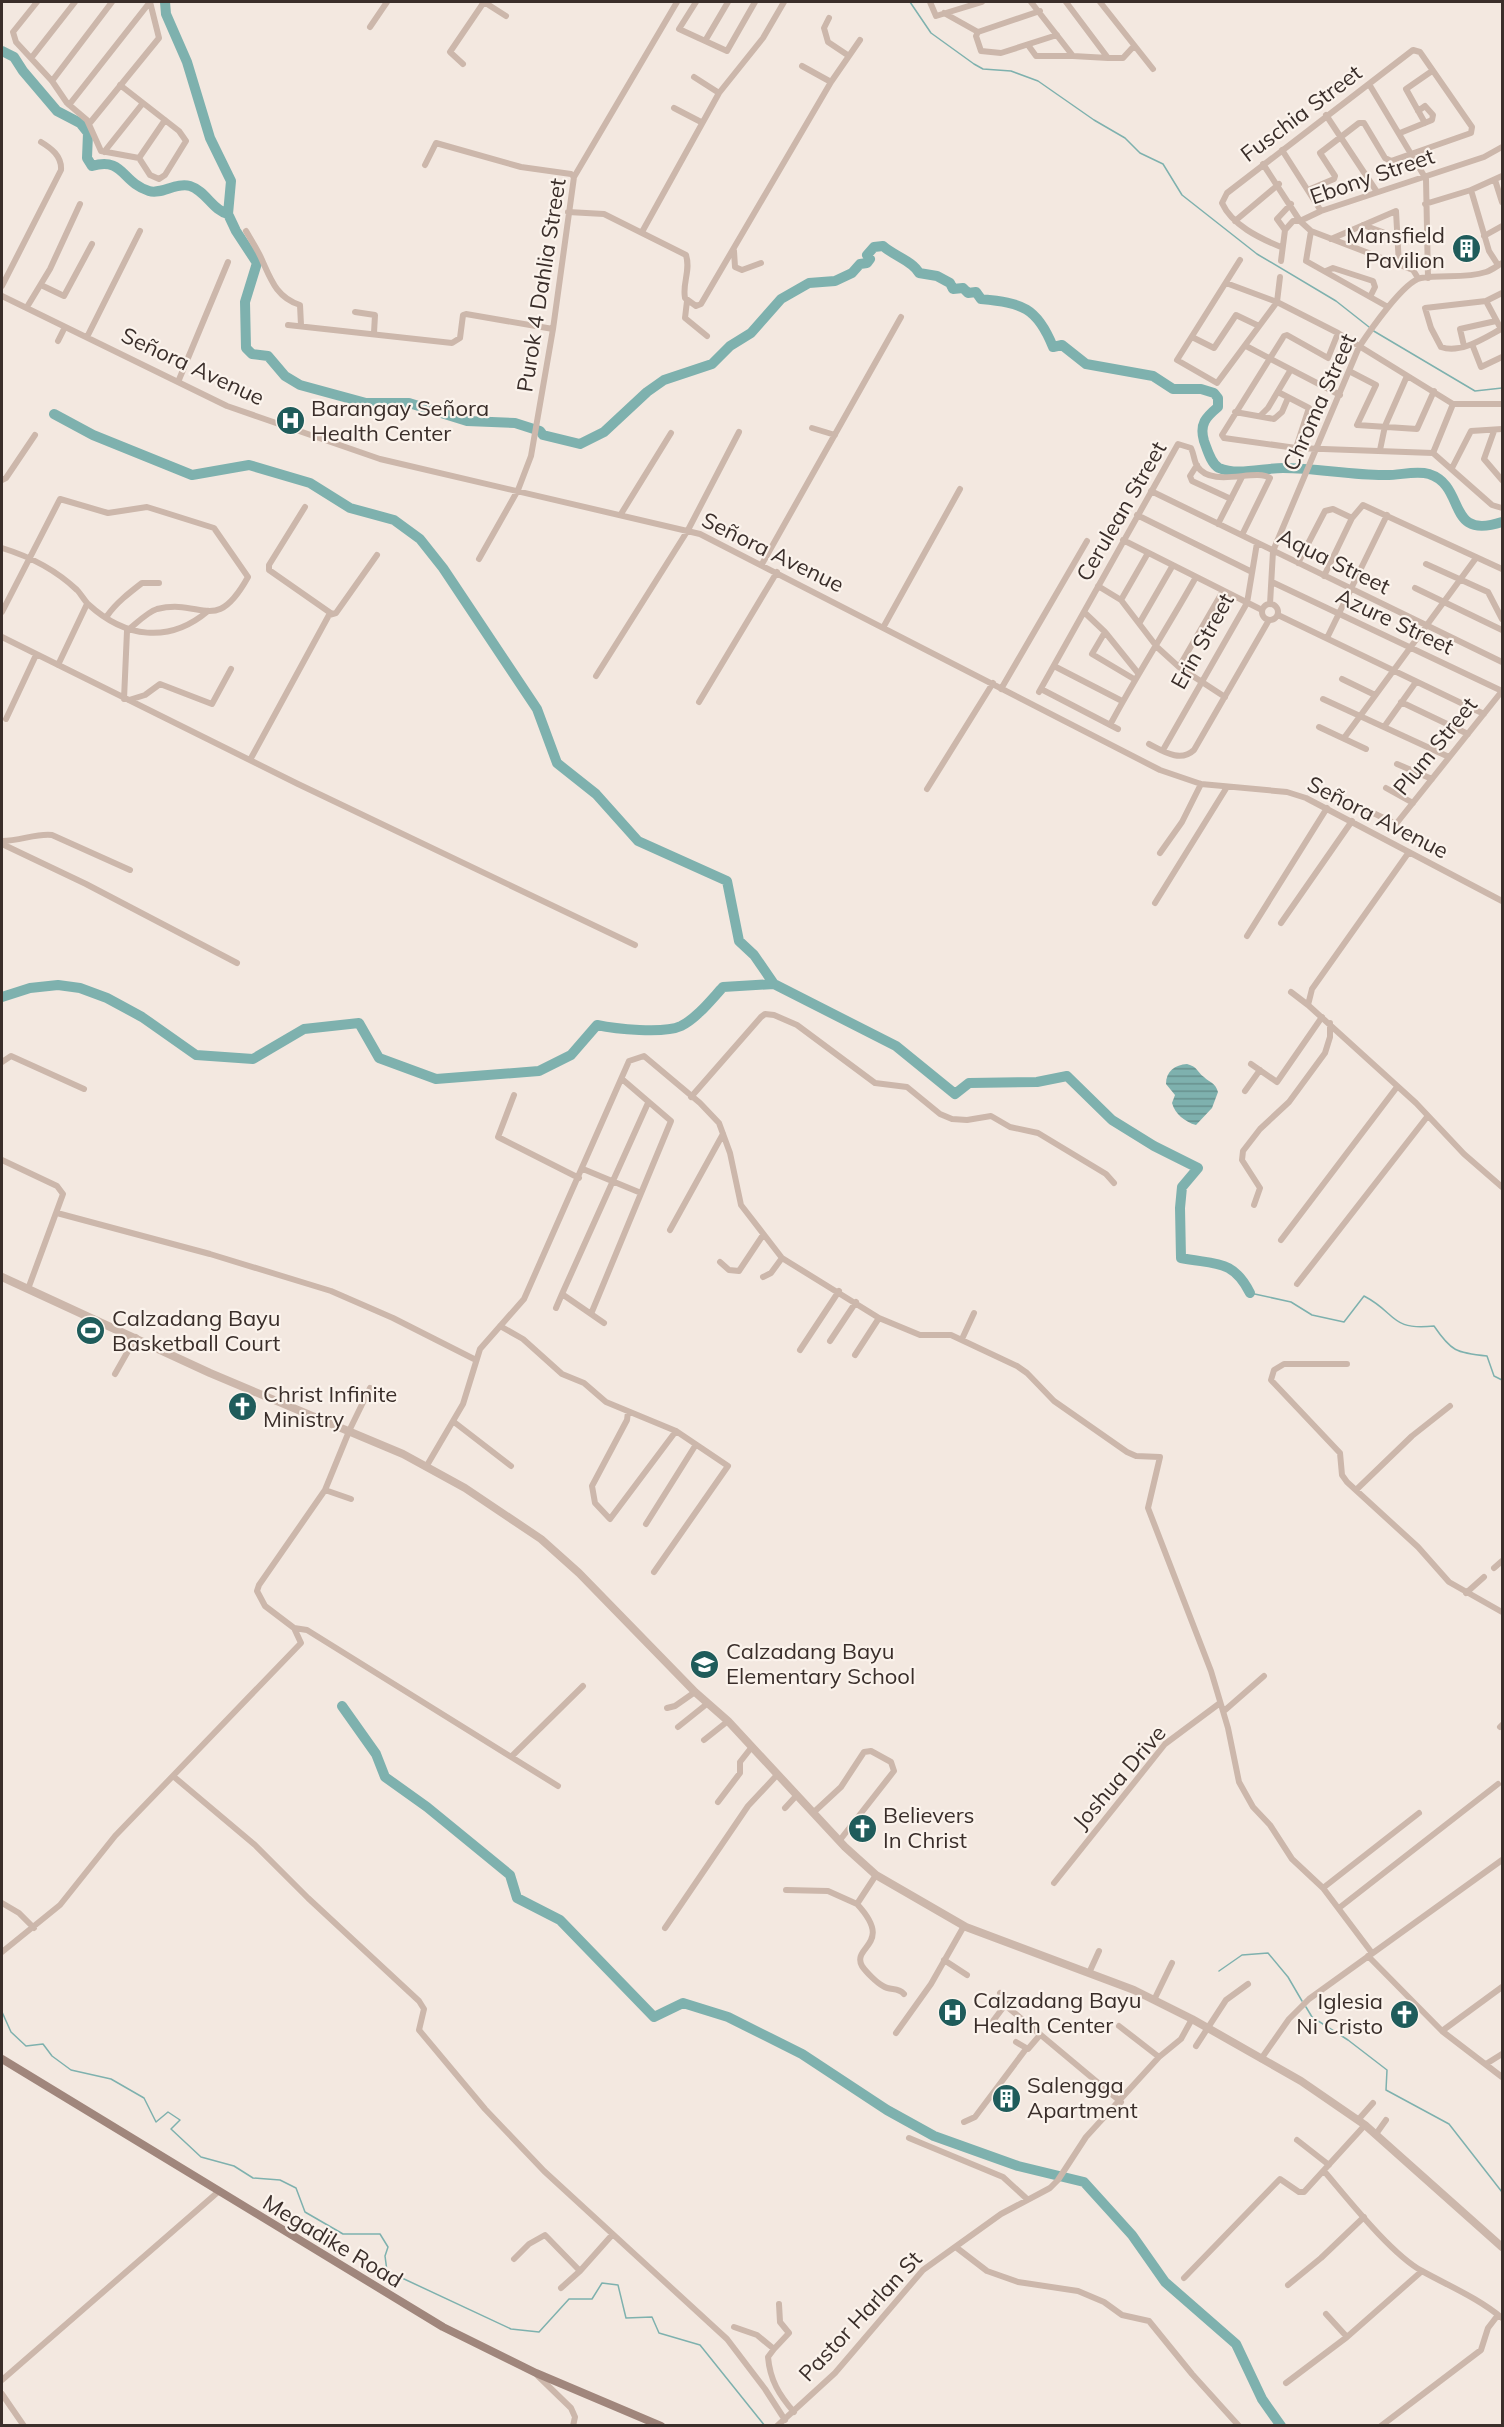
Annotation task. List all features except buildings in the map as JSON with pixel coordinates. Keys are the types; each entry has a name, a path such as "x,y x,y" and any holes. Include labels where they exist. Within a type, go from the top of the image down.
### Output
{"main road":[{"name":"Megadike Road","path":"2,2059 443,2327 536,2373 661,2426"}],"street":[{"path":"38,2 12,36 52,81 69,105 89,123 95,144 104,152 139,158 155,179 165,175 186,141 165,120 120,85"},
{"path":"32,57 75,2"},
{"path":"52,81 112,2"},
{"path":"69,105 150,2"},
{"path":"89,123 159,38 150,2"},
{"path":"370,27 387,2"},
{"path":"464,64 450,52 484,2 506,16"},
{"name":"Purok 4 Dahlia Street","path":"479,559 518,490 533,446 553,329 574,177 677,2"},
{"path":"696,2 679,30 727,51 755,2"},
{"path":"705,41 728,2"},
{"path":"642,232 718,93 763,38 784,2"},
{"path":"930,2 936,16 982,2"},
{"path":"1031,2 1073,56"},
{"path":"1066,2 1108,58"},
{"path":"1100,2 1153,69"},
{"path":"944,13 978,32 1040,11"},
{"path":"829,18 824,28 828,42 849,56"},
{"path":"978,32 976,36 981,51 1001,53 1057,35"},
{"path":"687,301 696,306 701,304 831,82 860,40"},
{"path":"1028,45 1036,56 1108,58 1123,58 1134,46"},
{"name":"Fuschia Street","path":"1235,220 1222,203 1227,193 1326,115 1413,50 1420,52 1432,71"},
{"path":"802,66 831,82"},
{"path":"1308,190 1334,179 1333,172 1320,153 1362,122 1388,161 1471,133 1472,127 1432,71 1406,89 1425,123"},
{"path":"694,77 718,93"},
{"path":"1369,84 1425,177 1428,278"},
{"path":"104,152 143,103"},
{"path":"1400,133 1425,123 1433,117 1428,107 1425,106 1418,111"},
{"path":"674,108 701,122"},
{"path":"1326,115 1377,192"},
{"path":"139,158 165,120"},
{"path":"2,286 61,170 61,164 54,151 41,142"},
{"path":"425,165 436,143 520,167 571,174 574,177"},
{"name":"Ebony Street","path":"1285,231 1288,224 1321,211 1484,157 1503,147"},
{"path":"1282,150 1321,211"},
{"path":"1263,164 1279,184 1300,221 1311,231 1413,270 1418,278 1488,272 1500,264 1484,236 1471,190"},
{"path":"1425,204 1471,190 1503,176"},
{"path":"1496,180 1503,202"},
{"path":"1279,184 1235,220 1247,230 1281,248"},
{"path":"27,307 41,285 80,204"},
{"path":"1281,261 1285,231 1277,219 1291,204"},
{"path":"1331,238 1396,211 1399,265"},
{"path":"568,212 604,214 686,255 689,266 683,288 687,301 685,318 706,336"},
{"path":"1363,225 1399,238"},
{"path":"1484,236 1503,226"},
{"path":"87,337 140,231"},
{"path":"246,231 262,258 269,281 284,298 300,305 301,325"},
{"path":"1311,231 1305,259 1388,307"},
{"path":"41,285 64,296 92,244"},
{"path":"734,250 735,267 742,270 761,263"},
{"path":"1240,260 1178,358 1179,362 1217,383 1221,381 1277,302 1281,277"},
{"path":"178,382 228,262"},
{"path":"1326,271 1333,268 1373,281 1375,287 1371,296"},
{"name":"Chroma Street","path":"1270,604 1273,551 1359,347 1388,307 1418,278"},
{"path":"1226,283 1277,302 1338,333 1453,404 1503,404"},
{"path":"1486,301 1501,329 1472,344 1441,347 1431,328 1425,308 1486,301 1503,293"},
{"name":"Señora Avenue","path":"2,296 227,406 380,459 688,530 762,564 884,626 1160,770 1201,784 1287,792 1327,808 1503,901"},
{"path":"355,312 375,315 374,333"},
{"path":"288,324 452,343 460,338 463,315 466,314 553,329"},
{"path":"1192,337 1214,348 1236,315 1259,326"},
{"path":"762,564 901,317"},
{"path":"1464,346 1460,329 1497,321"},
{"path":"58,341 65,327"},
{"path":"1338,333 1328,358 1285,335 1222,435 1249,442 1316,450 1433,453 1492,506 1503,508"},
{"path":"1472,344 1481,367 1503,357"},
{"path":"1246,346 1290,371 1340,395"},
{"path":"1260,416 1290,371"},
{"path":"1349,371 1376,385 1357,425 1417,429 1434,391"},
{"path":"1380,450 1385,426 1407,375"},
{"path":"1278,392 1309,408 1296,448"},
{"path":"1235,412 1274,419 1282,412 1288,398"},
{"path":"1433,453 1453,404"},
{"path":"812,428 835,435"},
{"path":"1452,468 1471,431 1503,429"},
{"path":"1494,431 1484,459 1502,479"},
{"path":"596,676 688,530 739,432"},
{"path":"621,514 671,433"},
{"path":"2,480 35,435"},
{"name":"Cerulean Street","path":"1110,725 1040,690 1178,444 1191,448 1197,465 1206,472 1226,477 1266,476 1270,480 1242,535"},
{"path":"1197,465 1190,476 1192,480 1231,500"},
{"path":"1218,524 1242,477"},
{"path":"884,626 960,489"},
{"name":"Aqua Street","path":"1151,491 1503,662"},
{"path":"2,612 28,556 60,499 108,513 141,507 162,510 214,528 248,577 228,605 215,611 156,609 127,631"},
{"path":"1324,576 1352,518 1360,506 1366,505 1503,569"},
{"path":"305,507 269,565 269,570 332,614"},
{"path":"1298,563 1328,509 1352,518"},
{"path":"1137,515 1252,572"},
{"path":"1327,638 1387,515"},
{"path":"1124,540 1262,610"},
{"path":"1001,688 1087,541"},
{"name":"Erin Street","path":"1163,750 1247,603 1257,543"},
{"path":"2,548 28,556 77,590 87,604 127,631 168,631 191,623 208,611"},
{"path":"1121,600 1148,553"},
{"path":"250,760 332,614 336,613 355,589 377,555"},
{"path":"1344,738 1476,558"},
{"path":"1426,564 1488,592 1503,619"},
{"path":"1140,622 1173,566"},
{"path":"699,702 777,572"},
{"path":"1118,729 1110,725 1122,701 1136,676 1157,647 1196,577"},
{"path":"107,616 116,604 131,594 142,582 159,583"},
{"name":"Azure Street","path":"1272,582 1337,615 1502,691"},
{"path":"1098,586 1121,600 1157,647 1179,667 1225,697"},
{"path":"1414,588 1503,630"},
{"path":"1179,667 1223,591"},
{"path":"58,665 87,604"},
{"path":"1262,610 1270,604 1277,608 1278,615"},
{"path":"1262,610 1263,617 1269,620"},
{"path":"1084,612 1105,632 1136,676"},
{"path":"1149,744 1181,757 1188,756 1194,750 1269,620 1278,615"},
{"path":"1278,615 1484,714"},
{"path":"126,700 127,631"},
{"path":"1105,632 1092,654 1136,676"},
{"path":"2,637 126,700 635,945"},
{"path":"6,718 36,655"},
{"path":"1054,666 1122,701"},
{"path":"126,700 145,695 160,684 212,704 231,669"},
{"path":"1342,678 1376,695"},
{"path":"1384,727 1416,682"},
{"path":"927,789 993,683"},
{"name":"Plum Street","path":"1367,810 1396,824 1502,691"},
{"path":"1323,699 1449,757"},
{"path":"1401,702 1468,734"},
{"path":"1319,727 1366,749"},
{"path":"1398,764 1432,779"},
{"path":"1160,853 1182,822 1201,784"},
{"path":"1155,903 1227,787"},
{"path":"1386,788 1413,803"},
{"path":"1247,936 1327,808"},
{"path":"1281,923 1352,821"},
{"path":"2,842 45,834 52,835 130,870"},
{"path":"2,842 237,963"},
{"path":"1308,1005 1312,989 1409,852"},
{"path":"1291,992 1330,1023 1464,1154 1503,1187"},
{"path":"691,1097 761,1017 765,1014 774,1015 797,1025 875,1083 907,1087 940,1114 952,1119 967,1120 991,1116 1011,1127 1045,1136 1106,1174 1114,1183"},
{"path":"1251,1064 1277,1082 1322,1017"},
{"path":"1254,1205 1260,1188 1242,1160 1243,1151 1260,1129 1289,1102 1325,1053 1330,1037 1330,1023"},
{"path":"2,1062 11,1056 84,1089"},
{"path":"426,1467 463,1404 476,1360 486,1341 524,1299 629,1061 644,1056 719,1123 741,1205 782,1258 839,1291 879,1318 920,1335 945,1334 962,1339 1028,1373 1054,1401 1127,1452 1136,1456 1160,1457 1148,1508 1190,1612 1224,1711 1239,1782 1253,1807 1270,1825 1292,1859 1323,1888 1370,1955 1442,2031 1503,2077"},
{"path":"1245,1091 1260,1070"},
{"path":"591,1314 671,1121 622,1079"},
{"path":"1281,1240 1397,1087"},
{"path":"513,1095 498,1137 579,1178"},
{"path":"556,1308 648,1103"},
{"path":"1297,1284 1427,1116"},
{"path":"670,1230 723,1134"},
{"path":"2,1160 60,1189 63,1194 28,1289"},
{"path":"583,1169 641,1193"},
{"path":"57,1213 210,1254 331,1291 393,1318 476,1360"},
{"path":"720,1262 729,1270 739,1271 763,1235"},
{"path":"763,1277 771,1273 782,1258"},
{"path":"2,1277 210,1373 350,1429 465,1488 541,1539 644,1637 695,1692 728,1721 777,1775 876,1875 964,1926 1154,2000 1301,2081 1376,2134 1503,2247"},
{"path":"800,1350 839,1291"},
{"path":"562,1294 604,1323"},
{"path":"830,1341 856,1302"},
{"path":"962,1339 974,1314"},
{"path":"855,1355 879,1318"},
{"path":"500,1326 523,1340 562,1374 584,1383 606,1402 676,1431 728,1469 654,1572"},
{"path":"116,1374 136,1337"},
{"path":"1347,1364 1284,1364 1274,1370 1271,1380 1340,1453 1342,1475 1356,1490 1418,1546 1449,1582 1503,1612"},
{"path":"2,1952 17,1937 34,1928 63,1902 115,1836 301,1643 294,1628 265,1606 257,1591 263,1576 325,1490 370,1388"},
{"path":"1356,1490 1412,1436 1450,1406"},
{"path":"628,1412 627,1420 592,1486 595,1503 610,1519 676,1431"},
{"path":"454,1422 511,1466"},
{"path":"646,1524 695,1446"},
{"path":"325,1490 351,1499"},
{"path":"1494,1568 1503,1561"},
{"path":"1466,1593 1484,1577"},
{"path":"294,1628 307,1630 558,1786"},
{"path":"1224,1711 1264,1676"},
{"path":"512,1756 583,1686"},
{"path":"667,1708 675,1706 695,1692"},
{"path":"678,1727 708,1703"},
{"name":"Joshua Drive","path":"1054,1883 1165,1744 1220,1703"},
{"path":"704,1740 728,1721"},
{"path":"718,1802 740,1773 740,1762 752,1748"},
{"path":"814,1812 842,1787 864,1752 871,1750 891,1762 894,1771 840,1840"},
{"path":"665,1928 748,1806 777,1775"},
{"path":"173,1776 255,1845 308,1898 419,2001 424,2009 418,2025 424,2038 544,2171 727,2339 785,2420"},
{"path":"1339,1908 1498,1784"},
{"path":"784,1808 797,1795"},
{"path":"1323,1888 1419,1813"},
{"path":"1261,2059 1289,2019 1309,1999 1503,1860"},
{"path":"857,1904 876,1875"},
{"path":"786,1890 828,1892 857,1904 871,1920 874,1929 874,1934 860,1957 861,1963 882,1986 899,1989 904,1994"},
{"path":"2,1903 34,1928"},
{"path":"896,2033 931,1984 964,1926"},
{"path":"1089,1973 1099,1950"},
{"path":"944,1960 967,1975"},
{"path":"1154,2000 1172,1963"},
{"path":"1196,2046 1226,2000 1248,1984"},
{"path":"1442,2031 1503,1987"},
{"path":"993,2021 1008,2000 1000,1993"},
{"path":"1005,2005 1079,2064 1120,2102"},
{"name":"Pastor Harlan St","path":"777,2426 835,2373 923,2270 957,2248 993,2220 1058,2180 1086,2137 1159,2057 1180,2038 1192,2019"},
{"path":"1119,2026 1159,2057"},
{"path":"964,2122 975,2116 1026,2049 1040,2035"},
{"path":"1016,2042 1026,2049"},
{"path":"1486,2064 1503,2054"},
{"path":"1358,2120 1373,2103"},
{"path":"1376,2134 1386,2120"},
{"path":"1184,2278 1280,2179 1302,2192 1365,2125"},
{"path":"909,2138 1003,2177 1027,2199"},
{"path":"1297,2140 1329,2165"},
{"path":"1324,2171 1400,2255 1422,2271 1468,2294 1500,2316 1488,2328 1481,2350 1382,2426"},
{"path":"2,2380 218,2192"},
{"path":"1288,2285 1321,2258 1364,2217"},
{"path":"514,2259 529,2244 545,2235 580,2271"},
{"path":"561,2288 580,2271 612,2235"},
{"path":"957,2248 987,2271 1018,2282 1078,2291 1104,2302 1122,2315 1149,2321 1192,2374 1239,2426"},
{"path":"1286,2383 1347,2337 1422,2271"},
{"path":"779,2304 780,2322 789,2333 768,2357 769,2371 781,2397 794,2412"},
{"path":"1326,2314 1347,2337"},
{"path":"735,2327 757,2335 774,2349"},
{"path":"536,2373 571,2408 575,2417 573,2426"},
{"path":"2,2394 24,2426"}],"green space":[{"name":"Calzadang Bayu Basketball Court","path":"83,1320 105,1330 99,1343 76,1333"}],"water":[{"path":"1187,1064 1214,1084 1218,1092 1212,1108 1196,1125 1184,1120 1175,1111 1172,1103 1175,1095 1166,1084 1172,1069"}],"waterway":[{"path":"165,2 166,14 187,62 210,138 231,181 228,214"},
{"path":"910,2 931,33 974,64 983,69 1011,71 1038,81 1094,120 1125,138 1140,153 1163,164 1182,195 1257,254 1336,301 1369,327"},
{"path":"2,51 14,57 57,111 80,123 88,133 87,158 92,166 102,164 117,168 133,182 149,191 190,186 201,192 218,209 228,214 257,263 245,302 246,348 252,354 268,356 285,376 300,385 366,403 409,403 467,421 515,423 540,431 543,435 580,444 604,432 647,392 664,380 712,364 730,346 751,333 781,299 809,283 835,281 852,273 860,264 867,263 870,259 867,255 874,247 883,246 912,265 919,273 937,276 950,283 953,289 963,288 968,293 976,292 981,299 1018,305 1034,315 1041,323 1053,347 1062,345 1086,364 1153,376 1173,389 1201,389 1214,393 1218,398 1218,407 1205,421 1202,430 1210,456 1219,468 1242,472 1295,468 1383,475 1424,473 1441,480 1458,510 1472,524 1484,526 1502,522"},
{"path":"1372,330 1475,391 1502,388"},
{"path":"54,414 93,435 192,475 249,465 310,483 350,508 394,520 420,539 443,568 537,709 557,763 596,794 638,841 727,881 739,941 754,955 774,984 896,1046 955,1094 969,1083 1037,1082 1067,1076 1112,1120 1154,1146 1198,1168 1182,1187 1181,1258 1214,1263 1230,1269 1244,1282 1250,1293"},
{"path":"2,997 30,988 58,985 80,988 107,998 142,1017 196,1055 253,1059 304,1029 359,1023 379,1058 436,1079 539,1071 571,1055 597,1025 639,1030 673,1028 693,1018 723,987 774,984"},
{"path":"1250,1293 1291,1302 1312,1315 1344,1322 1364,1296 1401,1323 1409,1326 1434,1326 1445,1341 1455,1349 1468,1354 1487,1356 1494,1376 1502,1380"},
{"path":"342,1706 376,1754 385,1777 427,1807 510,1875 517,1898 560,1920 654,2017 683,2003 728,2017 802,2054 887,2110 934,2136 1018,2166 1084,2182 1132,2235 1165,2282 1236,2344 1262,2399 1281,2426"},
{"path":"1219,1971 1242,1955 1268,1953 1288,1977 1302,2001"},
{"path":"1306,2007 1312,2017 1348,2040 1387,2070 1386,2090 1449,2124 1502,2192"},
{"path":"2,2012 11,2032 26,2046 43,2044 52,2056 71,2070 111,2079 144,2098 156,2122 168,2112 180,2120 171,2129 201,2157 234,2166 253,2178 280,2180 296,2188 305,2212 343,2234 380,2234 388,2247 385,2256 387,2271 511,2329 539,2332 569,2299 592,2299 602,2283 618,2285 626,2318 652,2317 659,2333 700,2345 765,2426"}],"place":[{"name":"Mansfield Pavilion","path":"1466,248"},
{"name":"Barangay Señora Health Center","path":"290,421"},
{"name":"Calzadang Bayu Basketball Court","path":"91,1331"},
{"name":"Christ Infinite Ministry","path":"242,1407"},
{"name":"Calzadang Bayu Elementary School","path":"705,1664"},
{"name":"Believers In Christ","path":"862,1828"},
{"name":"Calzadang Bayu Health Center","path":"952,2013"},
{"name":"Iglesia Ni Cristo","path":"1404,2014"},
{"name":"Salengga Apartment","path":"1006,2098"}]}
